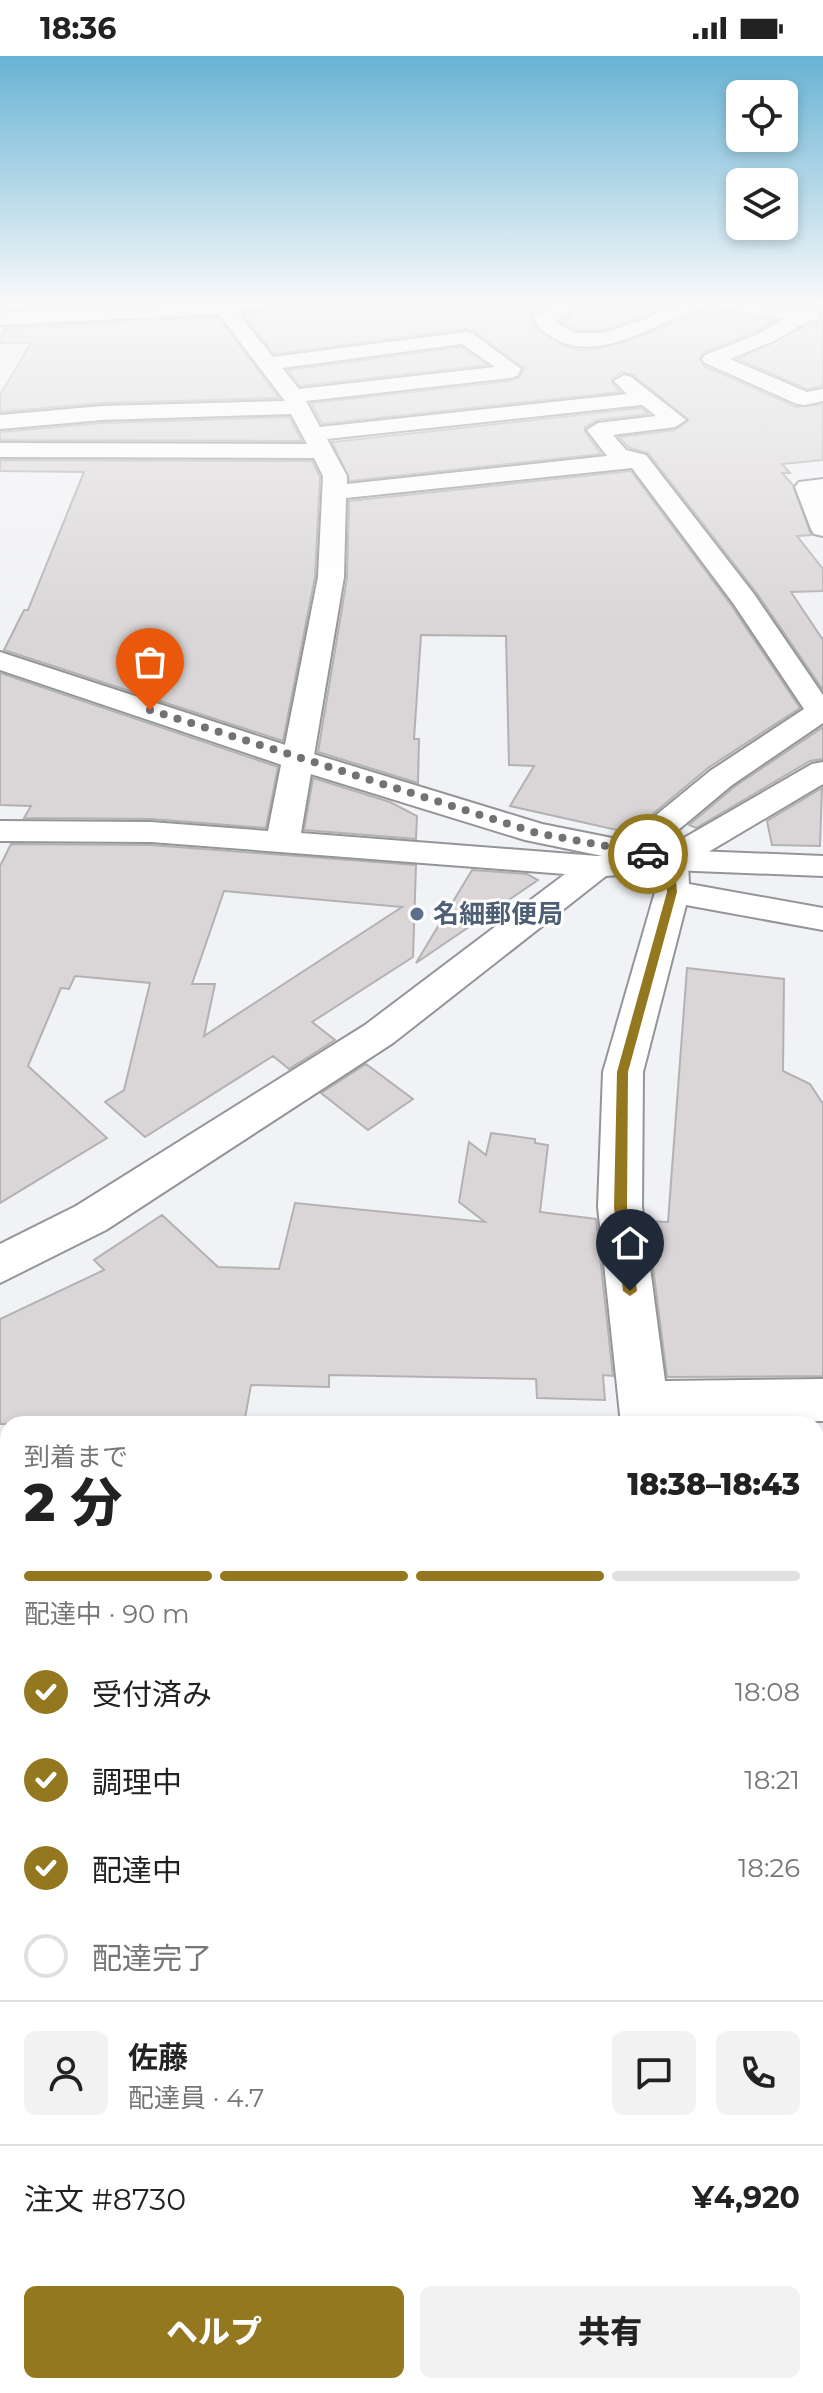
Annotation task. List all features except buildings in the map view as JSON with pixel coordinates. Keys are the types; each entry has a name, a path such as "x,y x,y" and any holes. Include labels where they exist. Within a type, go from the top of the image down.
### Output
{"street":[{"path":"283,842 331,577 335,476 299,410"},
{"path":"0,422 102,413 307,422 355,410"},
{"path":"0,450 477,410"},
{"path":"663,410 675,420 673,422 598,430 618,455 638,460 744,600 809,698 823,710 721,778 659,868 623,1072 620,1207 645,1413 823,1400"},
{"path":"334,492 638,460"},
{"path":"823,486 807,487 823,529"},
{"path":"0,661 299,760 823,919"},
{"path":"659,868 823,771"},
{"path":"0,831 151,832 597,866 823,866"},
{"path":"0,1265 91,1218 379,1034 597,866"}],"way so far":[{"path":"150,710 299,760 537,833 648,854"}],"place":[{"name":"名細郵便局","path":"417,914"}],"route":[{"path":"630,1291 620,1207 623,1072 672,892 671,860 648,854"}]}
